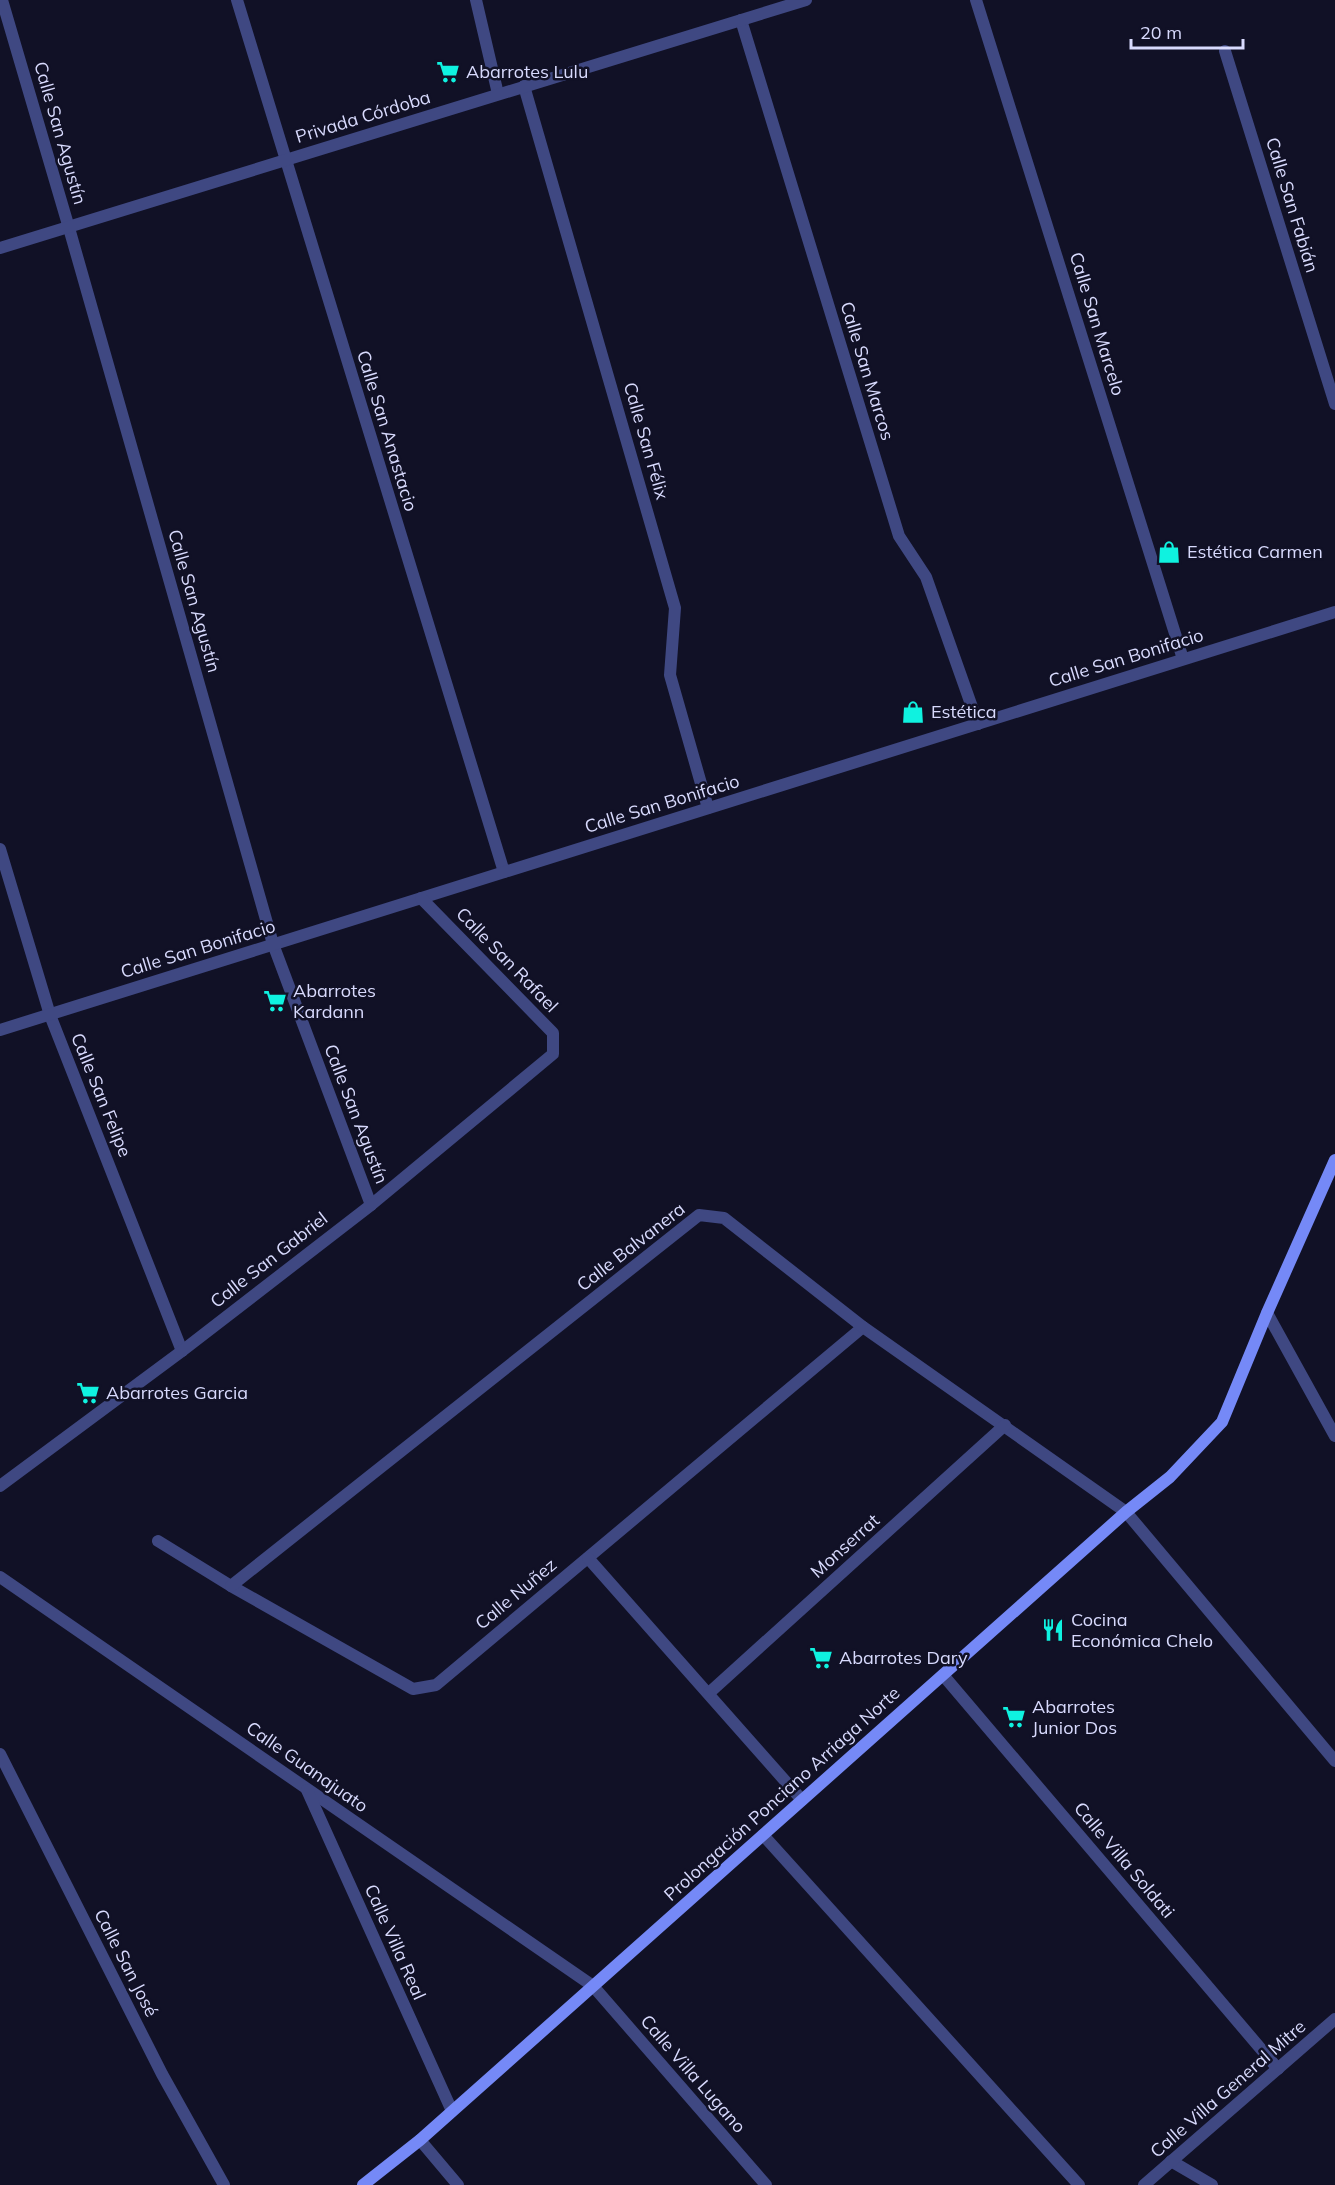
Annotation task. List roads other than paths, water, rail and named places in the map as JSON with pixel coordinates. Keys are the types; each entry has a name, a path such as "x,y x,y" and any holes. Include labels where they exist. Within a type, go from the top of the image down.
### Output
{"street":[{"name":"Calle San Agustín","path":"2,0 273,944 371,1205"},
{"name":"Calle San Anastacio","path":"237,0 504,872"},
{"path":"476,0 498,94"},
{"name":"Privada Córdoba","path":"0,248 806,0"},
{"name":"Calle San Marcelo","path":"976,0 1183,659"},
{"name":"Calle San Marcos","path":"741,20 899,536 926,578 978,724"},
{"name":"Calle San Fabián","path":"1225,51 1335,404"},
{"name":"Calle San Félix","path":"524,86 675,608 670,675 708,808"},
{"name":"Calle San Bonifacio","path":"0,1030 1335,612"},
{"name":"Calle San Felipe","path":"0,849 50,1015 182,1351"},
{"name":"Calle San Rafael","path":"421,898 553,1033 554,1054"},
{"name":"Calle San Gabriel","path":"0,1486 182,1351 371,1205 554,1054"},
{"name":"Prolongación Ponciano Arriaga Norte","path":"363,2185 420,2140 1126,1512 1170,1477 1222,1422 1267,1313 1335,1160"},
{"name":"Calle Balvanera","path":"231,1586 699,1215 724,1218 864,1327 1126,1512 1335,1761"},
{"path":"1267,1313 1335,1436"},
{"name":"Calle Nuñez","path":"158,1541 231,1586 413,1689 436,1685 864,1327"},
{"name":"Monserrat","path":"709,1694 1005,1425"},
{"path":"588,1558 802,1800"},
{"name":"Calle Guanajuato","path":"0,1577 593,1986"},
{"name":"Calle Villa Soldati","path":"943,1675 1278,2069"},
{"name":"Calle San José","path":"0,1754 162,2074 225,2185"},
{"name":"Calle Villa Real","path":"306,1788 452,2111"},
{"path":"763,1835 1079,2185"},
{"name":"Calle Villa Lugano","path":"593,1986 766,2185"},
{"name":"Calle Villa General Mitre","path":"1144,2185 1335,2019"},
{"path":"420,2140 458,2185"},
{"path":"1171,2162 1212,2185"}],"place":[{"name":"Abarrotes Lulu","path":"448,72"},
{"name":"Estética Carmen","path":"1169,552"},
{"name":"Estética","path":"913,712"},
{"name":"Abarrotes Kardann","path":"275,1001"},
{"name":"Abarrotes Garcia","path":"88,1393"},
{"name":"Cocina Económica Chelo","path":"1053,1630"},
{"name":"Abarrotes Dary","path":"821,1658"},
{"name":"Abarrotes Junior Dos","path":"1014,1717"}]}
